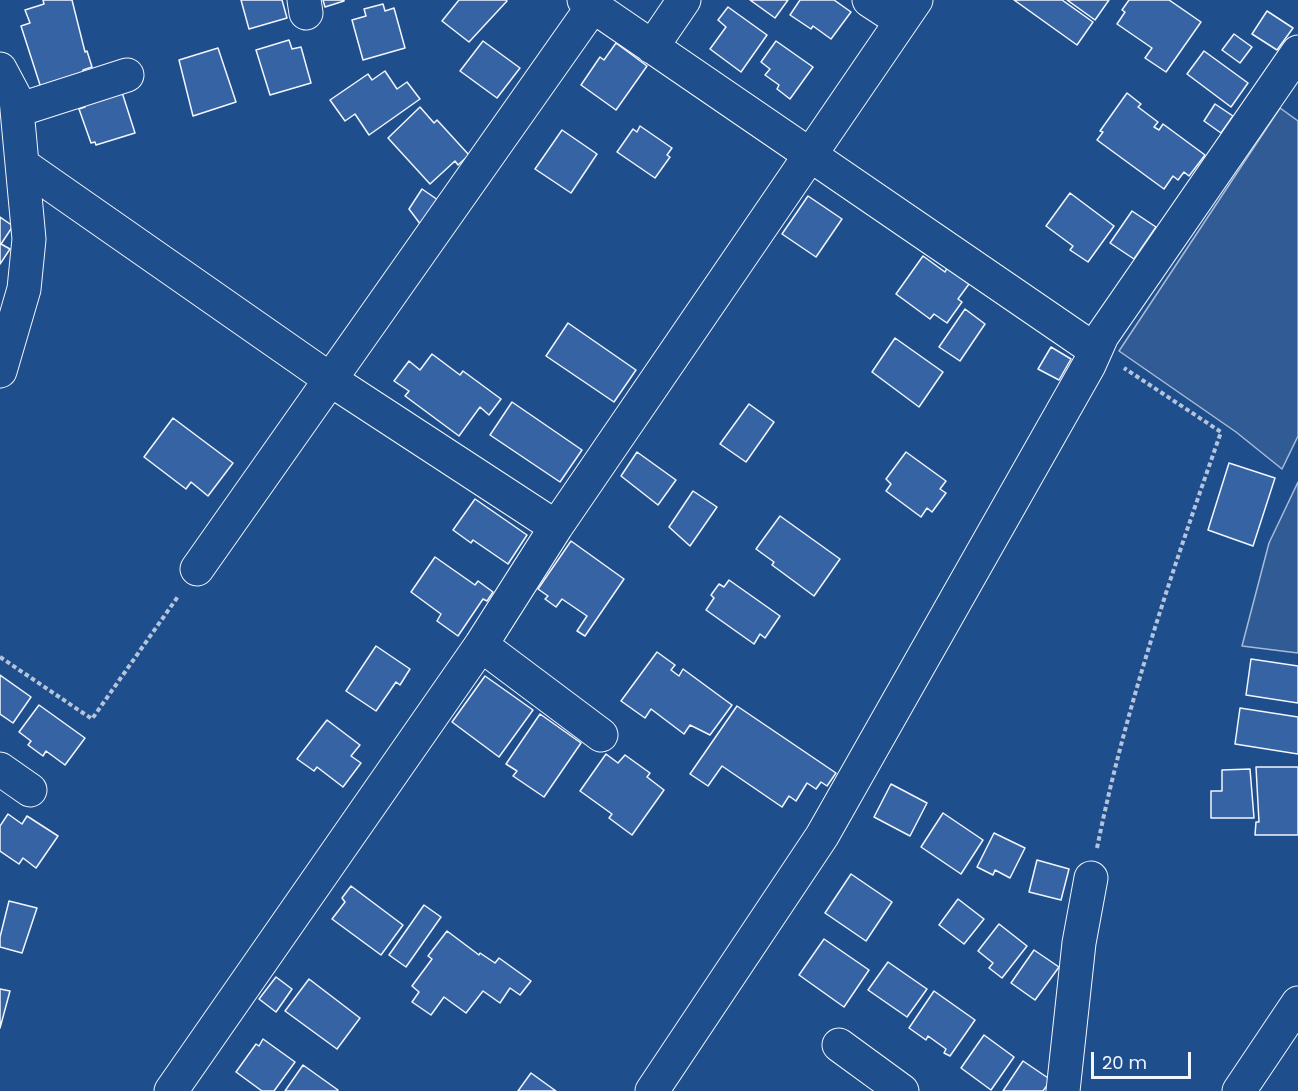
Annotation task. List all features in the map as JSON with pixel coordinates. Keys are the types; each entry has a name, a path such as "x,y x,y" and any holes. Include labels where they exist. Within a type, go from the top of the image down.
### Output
{"street":[{"path":"652,47 684,0"},
{"path":"171,1091 481,645 556,527 908,11 870,0"},
{"path":"197,569 331,380 589,3 1095,350"},
{"path":"652,1091 822,836 1102,336 1298,52"},
{"path":"0,69 16,99 12,124 23,165 29,239 25,279 0,371"},
{"path":"12,124 127,75"},
{"path":"23,165 331,380 556,527"},
{"path":"481,645 601,735"},
{"path":"0,769 30,790"},
{"path":"1063,1091 1079,943 1091,878"},
{"path":"1239,1091 1298,1003"},
{"path":"839,1045 902,1091"}],"path":[{"path":"1091,878 1114,764 1166,589 1221,432 1095,350"},
{"path":"0,657 92,719 197,569"}],"shaded area":[{"path":"1280,108 1298,121 1298,436 1282,469 1236,432 1119,351"},
{"path":"1298,482 1298,653 1242,646 1269,543"}],"building":[{"path":"43,0 72,0 85,52 87,51 92,67 83,70 84,74 41,88 21,26 30,23 25,10 44,4"},
{"path":"241,0 282,0 287,18 249,29"},
{"path":"323,0 344,0 344,1 325,7"},
{"path":"459,0 507,1 469,42 442,21"},
{"path":"750,0 788,0 775,18"},
{"path":"800,0 834,0 851,12 831,39 813,26 811,29 790,15"},
{"path":"1014,0 1062,0 1093,22 1077,45"},
{"path":"1067,0 1109,0 1095,20"},
{"path":"1129,0 1169,0 1201,22 1166,72 1145,58 1152,48 1117,24"},
{"path":"383,4 385,11 394,8 405,48 363,60 352,20 366,16 364,9"},
{"path":"728,7 767,35 741,72 710,49 726,27 718,20"},
{"path":"1267,11 1293,28 1277,50 1252,34"},
{"path":"1234,34 1252,47 1240,63 1222,50"},
{"path":"289,40 292,49 301,47 311,83 270,95 256,50"},
{"path":"483,41 520,68 497,98 460,71"},
{"path":"776,41 813,67 790,99 777,89 779,85 765,75 770,69 761,62"},
{"path":"616,43 647,66 616,110 581,85 600,57 604,60"},
{"path":"218,48 236,102 193,116 179,60"},
{"path":"1204,51 1248,83 1231,107 1187,74"},
{"path":"385,71 397,89 407,82 420,99 369,135 355,114 345,121 330,100 368,74 372,80"},
{"path":"120,86 135,133 96,145 95,142 91,143 79,109 85,107 82,99"},
{"path":"1127,93 1141,104 1138,107 1158,122 1154,127 1159,130 1163,124 1205,155 1189,176 1184,172 1178,180 1173,176 1164,189 1097,140 1103,132 1100,131"},
{"path":"1215,104 1233,116 1221,133 1204,121"},
{"path":"420,107 434,123 437,120 469,155 458,165 455,161 430,184 388,138"},
{"path":"640,126 672,148 667,155 670,157 655,178 617,152 633,129 637,132"},
{"path":"562,130 597,154 571,193 535,169"},
{"path":"422,189 438,200 421,225 409,209"},
{"path":"1070,193 1114,226 1088,262 1070,250 1073,246 1046,226"},
{"path":"808,196 842,219 816,257 782,234"},
{"path":"1132,211 1156,227 1134,259 1110,243"},
{"path":"0,217 13,226 1,244 10,249 0,264"},
{"path":"923,256 945,272 947,268 969,284 958,299 962,302 947,323 934,314 930,319 896,294"},
{"path":"965,309 985,324 960,361 939,347"},
{"path":"568,323 636,370 614,402 546,356"},
{"path":"895,338 943,372 919,407 872,372"},
{"path":"1051,347 1071,359 1059,380 1038,369"},
{"path":"432,354 460,375 463,371 501,399 489,415 480,407 459,436 405,396 409,391 394,381 409,361 420,370"},
{"path":"512,402 582,450 560,482 490,435"},
{"path":"749,404 774,422 746,462 720,444"},
{"path":"173,418 233,463 208,496 191,482 186,489 144,457"},
{"path":"637,452 676,480 658,505 621,476"},
{"path":"906,452 946,481 940,489 946,493 932,512 927,508 921,517 886,491 891,484 886,479"},
{"path":"1229,463 1275,478 1253,546 1208,530"},
{"path":"693,491 717,507 690,546 669,527"},
{"path":"475,499 527,535 508,564 473,540 471,543 453,530"},
{"path":"780,516 840,559 814,596 772,565 774,562 756,549"},
{"path":"571,541 624,579 585,636 577,631 587,616 562,599 556,607 545,599 548,596 538,589"},
{"path":"435,557 475,585 478,581 493,592 487,601 483,599 458,636 437,621 441,614 411,592"},
{"path":"729,580 780,616 765,638 760,634 754,644 706,610 714,598 711,595 719,584 724,587"},
{"path":"376,646 410,669 400,685 396,682 376,711 346,691"},
{"path":"657,652 675,665 671,670 679,676 683,669 732,705 710,735 690,725 684,734 651,709 645,718 621,701"},
{"path":"1251,659 1298,666 1298,703 1246,695"},
{"path":"0,675 31,697 13,723 0,714"},
{"path":"485,676 533,710 499,757 452,722"},
{"path":"39,705 85,738 65,765 46,751 43,756 28,745 31,741 19,732"},
{"path":"737,706 836,773 827,786 821,782 816,789 807,783 796,801 789,796 782,807 722,766 708,786 690,774"},
{"path":"1240,708 1298,717 1298,754 1235,744"},
{"path":"540,714 581,743 544,797 513,776 517,771 506,764"},
{"path":"327,720 360,745 351,756 361,763 343,787 317,767 314,771 297,759"},
{"path":"606,754 618,763 625,755 650,773 647,777 664,790 632,835 609,818 612,814 580,791"},
{"path":"1256,767 1298,767 1298,835 1255,835 1256,822 1259,822"},
{"path":"1250,769 1254,818 1211,818 1211,791 1222,791 1222,770"},
{"path":"891,784 927,803 910,836 874,817"},
{"path":"943,813 983,840 961,874 921,847"},
{"path":"8,814 22,824 27,816 58,836 36,868 23,858 19,864 0,851 0,826"},
{"path":"994,833 1025,848 1010,878 995,870 993,875 977,867"},
{"path":"1037,860 1069,869 1061,900 1029,892"},
{"path":"851,874 892,902 866,941 825,913"},
{"path":"351,886 403,925 381,955 332,919 345,902 342,898"},
{"path":"958,899 984,919 964,944 939,925"},
{"path":"9,901 37,908 22,953 0,947 0,937"},
{"path":"424,905 441,917 406,967 389,955"},
{"path":"999,924 1027,946 1002,978 989,968 993,963 978,951"},
{"path":"447,931 479,955 480,953 495,963 499,958 531,981 520,995 510,988 500,1003 483,991 466,1013 444,997 431,1015 412,1002 419,992 412,986 432,959 428,956"},
{"path":"824,939 869,970 844,1007 799,975"},
{"path":"1034,950 1059,967 1035,1000 1011,983"},
{"path":"888,962 927,989 907,1017 868,990"},
{"path":"276,977 292,989 276,1012 259,999"},
{"path":"309,979 360,1018 337,1049 285,1011"},
{"path":"0,989 10,991 0,1028"},
{"path":"934,991 975,1020 950,1056 944,1053 946,1049 928,1036 926,1040 909,1028"},
{"path":"984,1035 1014,1057 991,1090 961,1068"},
{"path":"263,1039 295,1062 274,1091 262,1091 236,1072 256,1044 259,1046"},
{"path":"1023,1061 1051,1080 1043,1091 1003,1091"},
{"path":"303,1065 338,1090 285,1091"},
{"path":"531,1073 556,1091 518,1091"}]}
